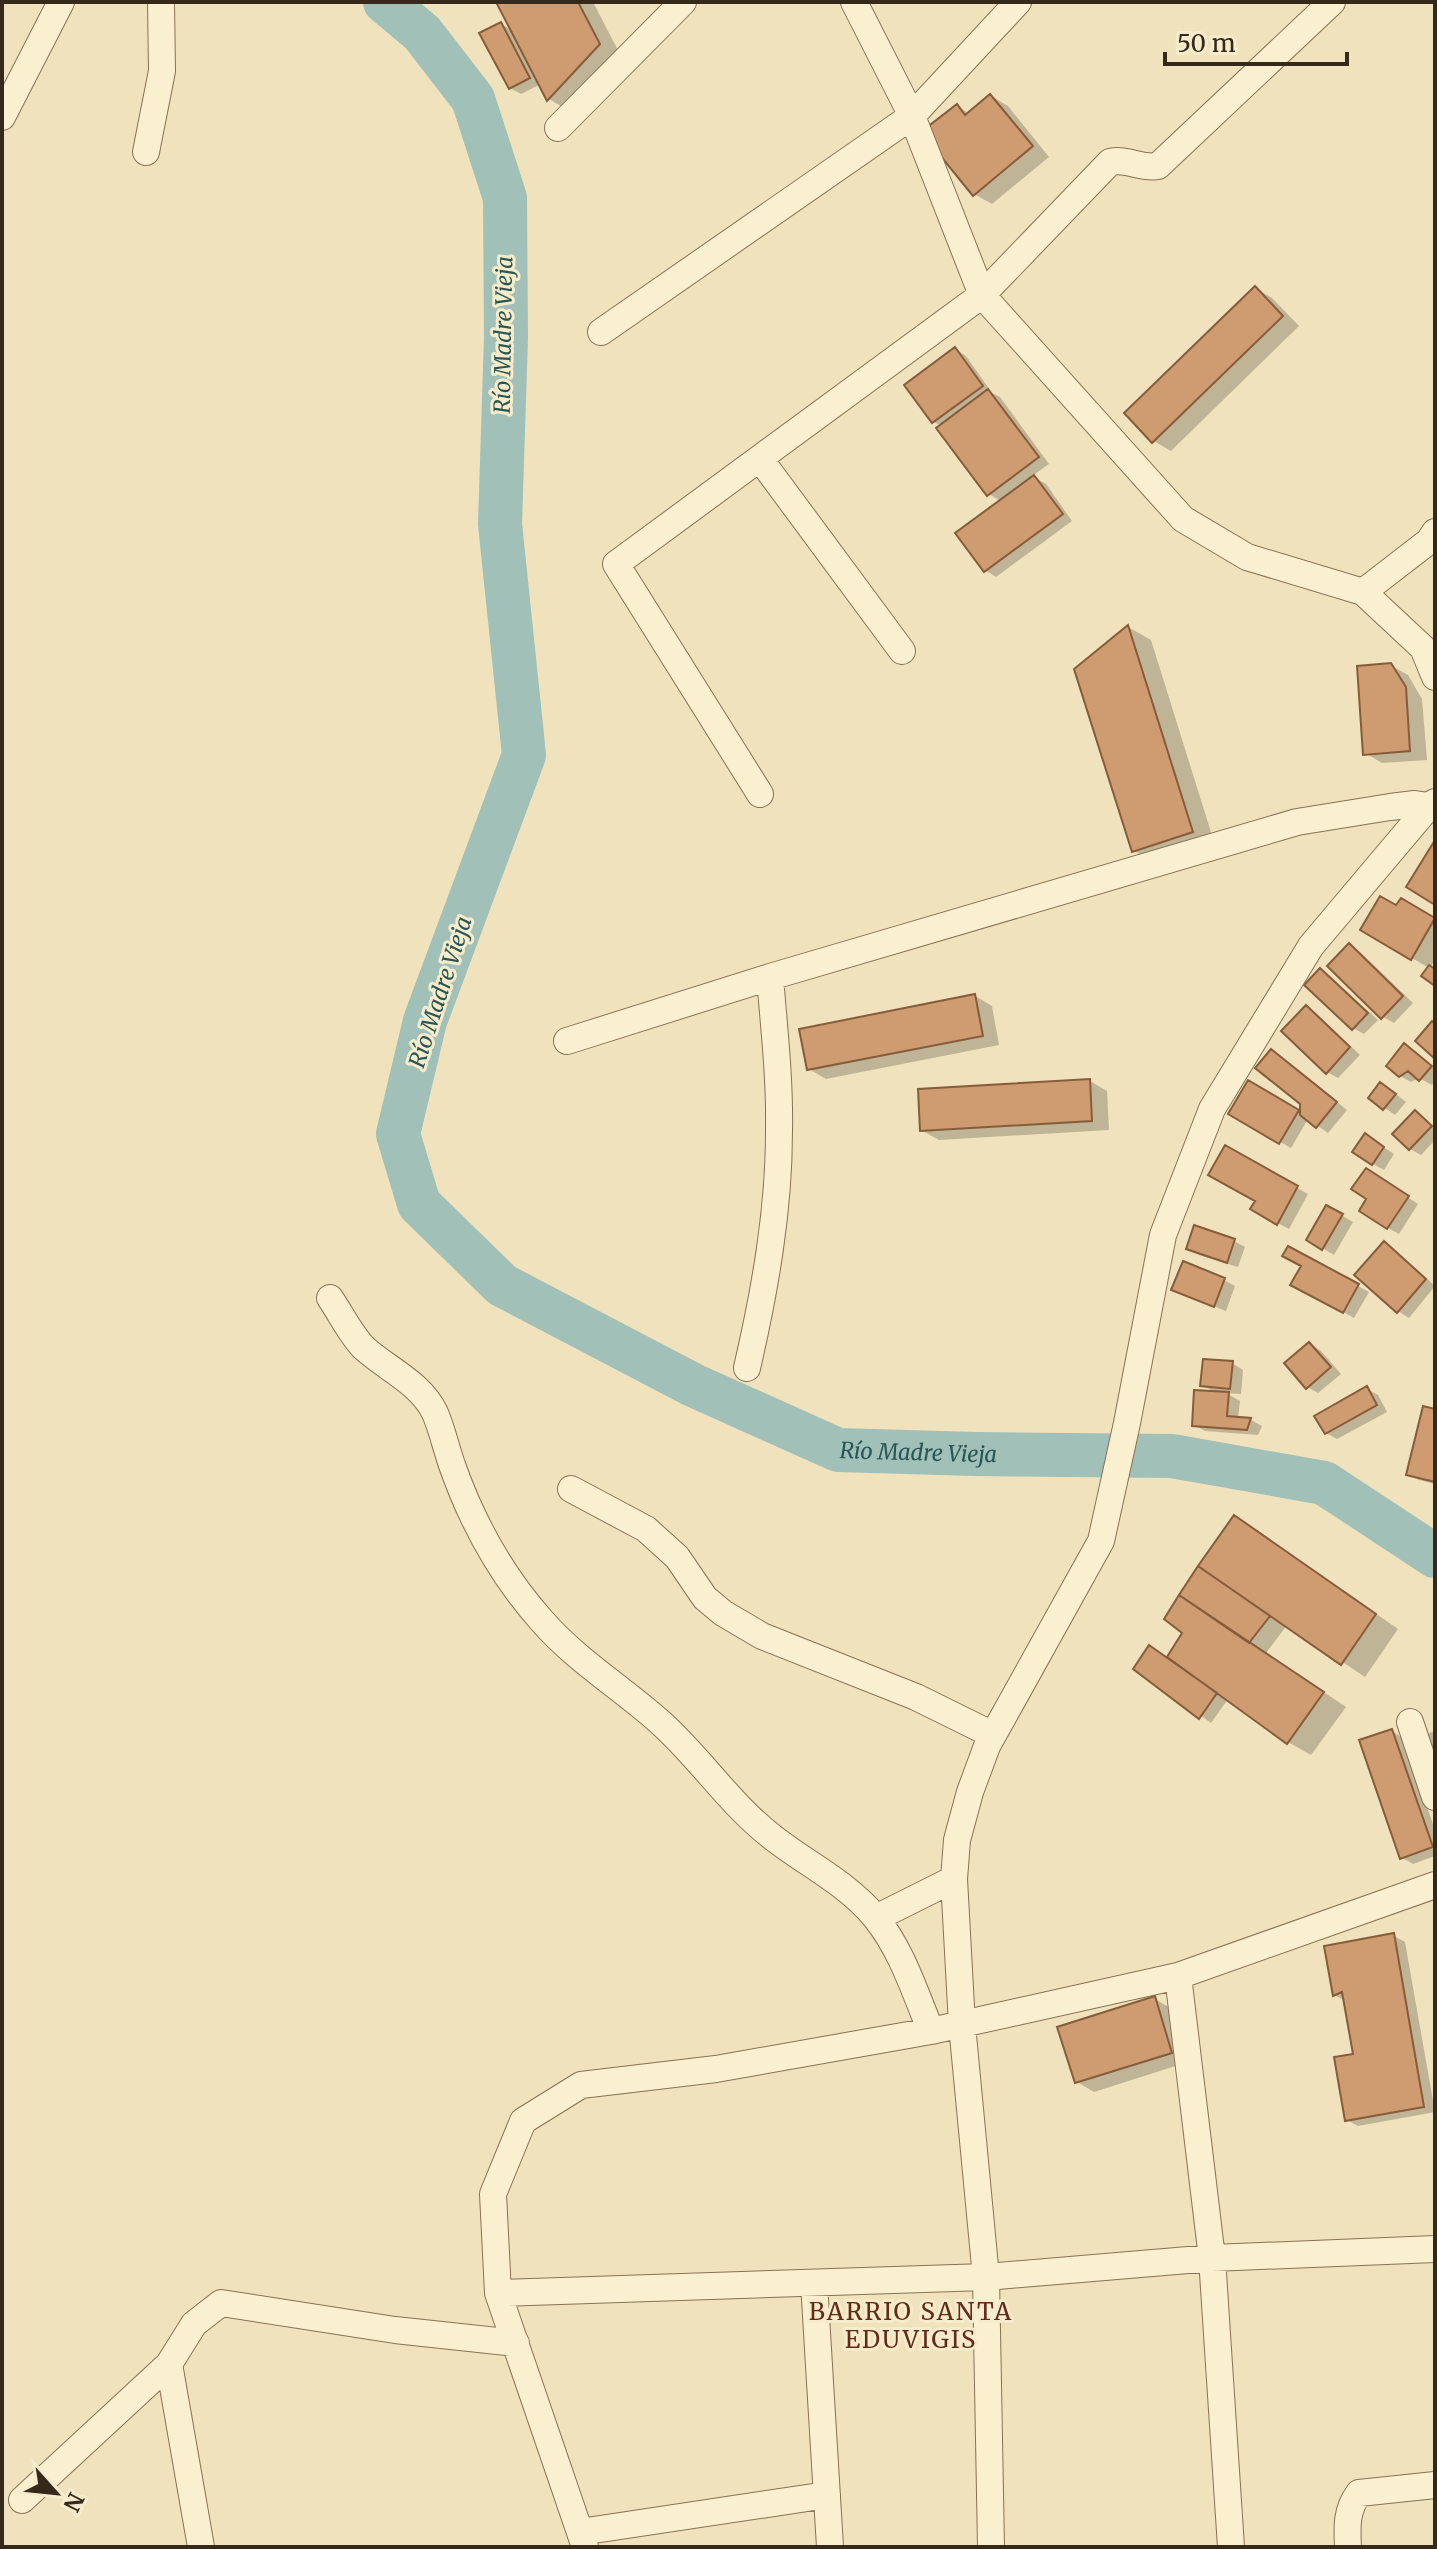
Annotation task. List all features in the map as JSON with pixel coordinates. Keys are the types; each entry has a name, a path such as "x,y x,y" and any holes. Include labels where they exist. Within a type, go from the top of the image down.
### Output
{"street":[{"path":"2,117 61,2"},
{"path":"146,152 162,71 161,2"},
{"path":"558,128 683,2"},
{"path":"854,2 912,116 982,295 1183,519 1247,557 1363,592 1423,648 1435,677"},
{"path":"601,332 912,116 1018,2"},
{"path":"760,794 616,564 982,295 1110,162 1120,159 1158,166 1332,2"},
{"path":"760,459 902,651"},
{"path":"1363,592 1429,541 1435,532"},
{"path":"567,1041 770,977 1297,822 1390,807 1432,804"},
{"path":"991,2547 986,2277 962,2025 954,1879 957,1840 966,1804 993,1735 1101,1541 1163,1235 1212,1109 1311,946 1432,804"},
{"path":"747,1368 769,1265 778,1172 778,1090 770,977"},
{"path":"330,1298 363,1347 404,1378 435,1411 475,1521 515,1588 541,1621 570,1651 684,1744 752,1820 844,1886 876,1918 897,1951 931,2031"},
{"path":"571,1489 646,1529 677,1557 705,1598 743,1626 916,1697 993,1735"},
{"path":"1410,1722 1435,1797"},
{"path":"876,1918 954,1879"},
{"path":"827,2495 583,2540 498,2293 493,2194 523,2121 581,2085 716,2069 931,2031 1178,1976 1435,1885"},
{"path":"1178,1976 1212,2258 1231,2547"},
{"path":"498,2293 986,2277 1212,2258 1435,2249"},
{"path":"814,2283 830,2547"},
{"path":"22,2500 169,2364 194,2324 221,2303 395,2330 516,2343"},
{"path":"169,2364 201,2547"},
{"path":"1348,2547 1348,2515 1359,2493 1435,2485"}],"building":[{"path":"496,2 578,2 600,44 547,101"},
{"path":"501,22 530,78 509,89 479,33"},
{"path":"990,94 1033,146 973,196 921,132 957,104 965,115"},
{"path":"1255,286 1283,316 1152,443 1124,413"},
{"path":"955,347 983,386 932,423 904,385"},
{"path":"988,389 1039,457 987,496 936,428"},
{"path":"1034,475 1063,514 984,572 955,533"},
{"path":"1128,625 1193,832 1132,852 1074,669"},
{"path":"1391,663 1406,687 1410,751 1363,755 1357,666"},
{"path":"1435,840 1435,905 1406,887"},
{"path":"1380,896 1396,905 1401,898 1435,918 1411,960 1360,930"},
{"path":"1349,943 1403,996 1381,1019 1327,966"},
{"path":"1429,965 1435,969 1435,986 1421,976"},
{"path":"1320,968 1368,1013 1352,1030 1304,985"},
{"path":"975,994 983,1036 807,1070 799,1029"},
{"path":"1306,1005 1350,1047 1326,1074 1281,1031"},
{"path":"1432,1021 1435,1024 1435,1059 1415,1041"},
{"path":"1404,1043 1432,1066 1419,1081 1408,1071 1399,1077 1386,1066"},
{"path":"1271,1049 1337,1102 1316,1128 1300,1115 1300,1104 1255,1068"},
{"path":"1090,1079 1092,1121 920,1131 918,1089"},
{"path":"1248,1080 1299,1110 1279,1144 1228,1114"},
{"path":"1380,1082 1396,1094 1383,1110 1368,1098"},
{"path":"1415,1110 1432,1126 1409,1150 1392,1134"},
{"path":"1365,1133 1384,1147 1372,1165 1352,1152"},
{"path":"1225,1145 1298,1186 1277,1225 1250,1209 1255,1201 1208,1175"},
{"path":"1366,1168 1409,1196 1387,1229 1359,1211 1366,1199 1351,1189"},
{"path":"1326,1205 1343,1214 1322,1250 1306,1240"},
{"path":"1194,1225 1235,1239 1227,1263 1186,1249"},
{"path":"1384,1241 1426,1279 1397,1313 1354,1275"},
{"path":"1288,1246 1359,1284 1343,1313 1290,1285 1301,1266 1282,1256"},
{"path":"1183,1261 1225,1278 1214,1307 1171,1290"},
{"path":"1309,1342 1331,1367 1306,1389 1284,1363"},
{"path":"1203,1359 1233,1361 1230,1389 1200,1386"},
{"path":"1367,1386 1377,1405 1325,1434 1314,1416"},
{"path":"1194,1390 1229,1392 1227,1416 1251,1418 1247,1430 1192,1426"},
{"path":"1423,1406 1435,1409 1435,1482 1406,1475"},
{"path":"1234,1515 1376,1614 1341,1665 1198,1566"},
{"path":"1198,1566 1270,1616 1249,1643 1179,1595"},
{"path":"1179,1595 1324,1692 1287,1744 1167,1657 1182,1633 1164,1619"},
{"path":"1149,1645 1217,1693 1199,1719 1133,1669"},
{"path":"1392,1729 1433,1847 1400,1859 1359,1740"},
{"path":"1394,1933 1424,2107 1345,2121 1334,2057 1353,2054 1342,1992 1333,1996 1324,1946"},
{"path":"1155,1996 1172,2053 1075,2083 1057,2027"}],"waterway":[{"name":"Río Madre Vieja","path":"385,2 422,33 473,99 505,198 506,337 500,524 524,755 425,1021 398,1134 419,1204 502,1285 693,1385 838,1450 1172,1456 1324,1483 1435,1556"}],"district":[{"name":"BARRIO SANTA EDUVIGIS","path":"911,2326"}]}
